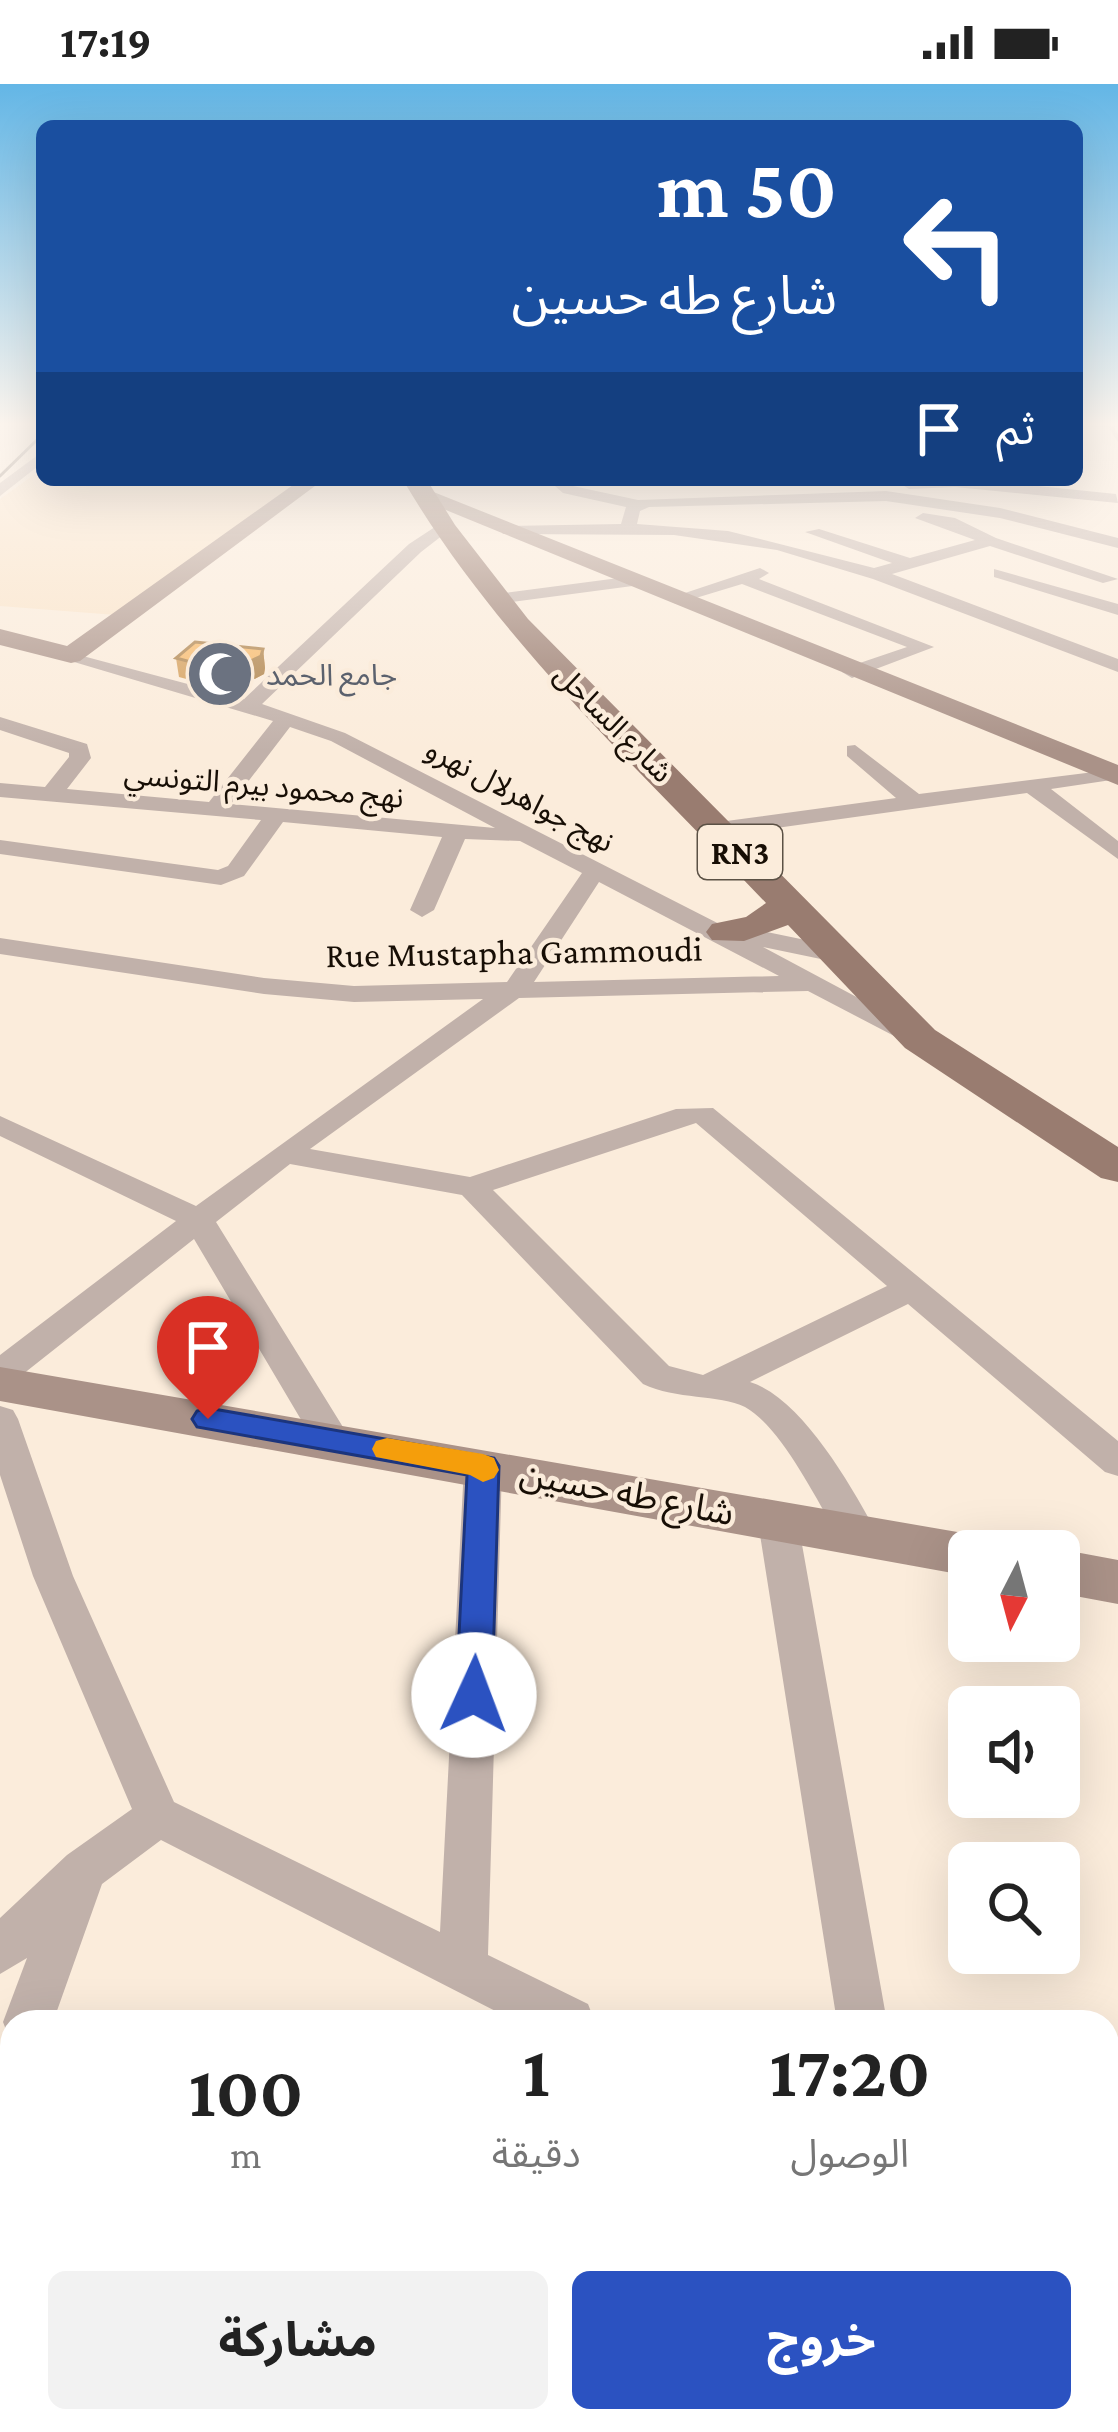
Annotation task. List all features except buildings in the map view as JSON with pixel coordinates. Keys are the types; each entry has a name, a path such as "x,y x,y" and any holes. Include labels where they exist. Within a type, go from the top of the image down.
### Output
{"main road":[{"name":"شارع الساحل","path":"436,532 719,829 785,904 828,969 920,1039 1118,1168"},
{"path":"438,539 477,532"},
{"path":"715,930 764,924 777,917 785,904"}],"street":[{"path":"0,637 70,656 243,532"},
{"path":"512,532 1115,775"},
{"path":"658,532 724,535 812,557 1118,666"},
{"path":"813,532 908,563"},
{"path":"861,548 915,532"},
{"path":"971,532 1113,578"},
{"path":"1073,532 1118,543"},
{"path":"248,706 438,539"},
{"path":"869,575 990,541"},
{"path":"676,599 812,557"},
{"path":"1000,573 1118,610"},
{"path":"741,578 925,647 852,672"},
{"path":"1058,590 1113,578"},
{"path":"496,599 634,580"},
{"name":"نهج جواهرلال نهرو","path":"70,656 248,706 338,737 524,837 715,930 828,969"},
{"path":"213,812 287,718"},
{"path":"0,723 82,753 50,796"},
{"path":"855,751 912,800"},
{"path":"719,829 1115,775"},
{"path":"1031,785 1118,852"},
{"name":"نهج محمود بيرم التونسي","path":"0,790 524,837"},
{"path":"0,847 221,878 236,871 275,817"},
{"path":"422,910 456,832"},
{"path":"0,1373 284,1154 516,988 594,872"},
{"name":"Rue Mustapha Gammoudi","path":"0,946 315,992 457,995 828,969"},
{"path":"284,1154 472,1186 686,1115 703,1114 1118,1462"},
{"path":"0,1125 199,1220 332,1440"},
{"path":"472,1186 656,1375 669,1383 741,1394 767,1405 858,1535"},
{"path":"707,1388 908,1290"},
{"name":"شارع طه حسين","path":"0,1384 948,1551"},
{"path":"0,1419 52,1576 158,1816 545,2010"},
{"path":"463,1971 483,1466"},
{"path":"778,1522 860,2010"},
{"path":"1080,1575 1118,1582"},
{"path":"0,1951 83,1870 158,1816"},
{"path":"32,2010 83,1870"}],"shaded area":[{"path":"0,532 232,532 116,615 0,606"}],"slow traffic":[{"path":"387,1449 483,1466 483,1470"}],"place":[{"name":"جامع الحمد","path":"220,674"}],"route":[{"path":"208,1419 483,1466 474,1695"}]}
